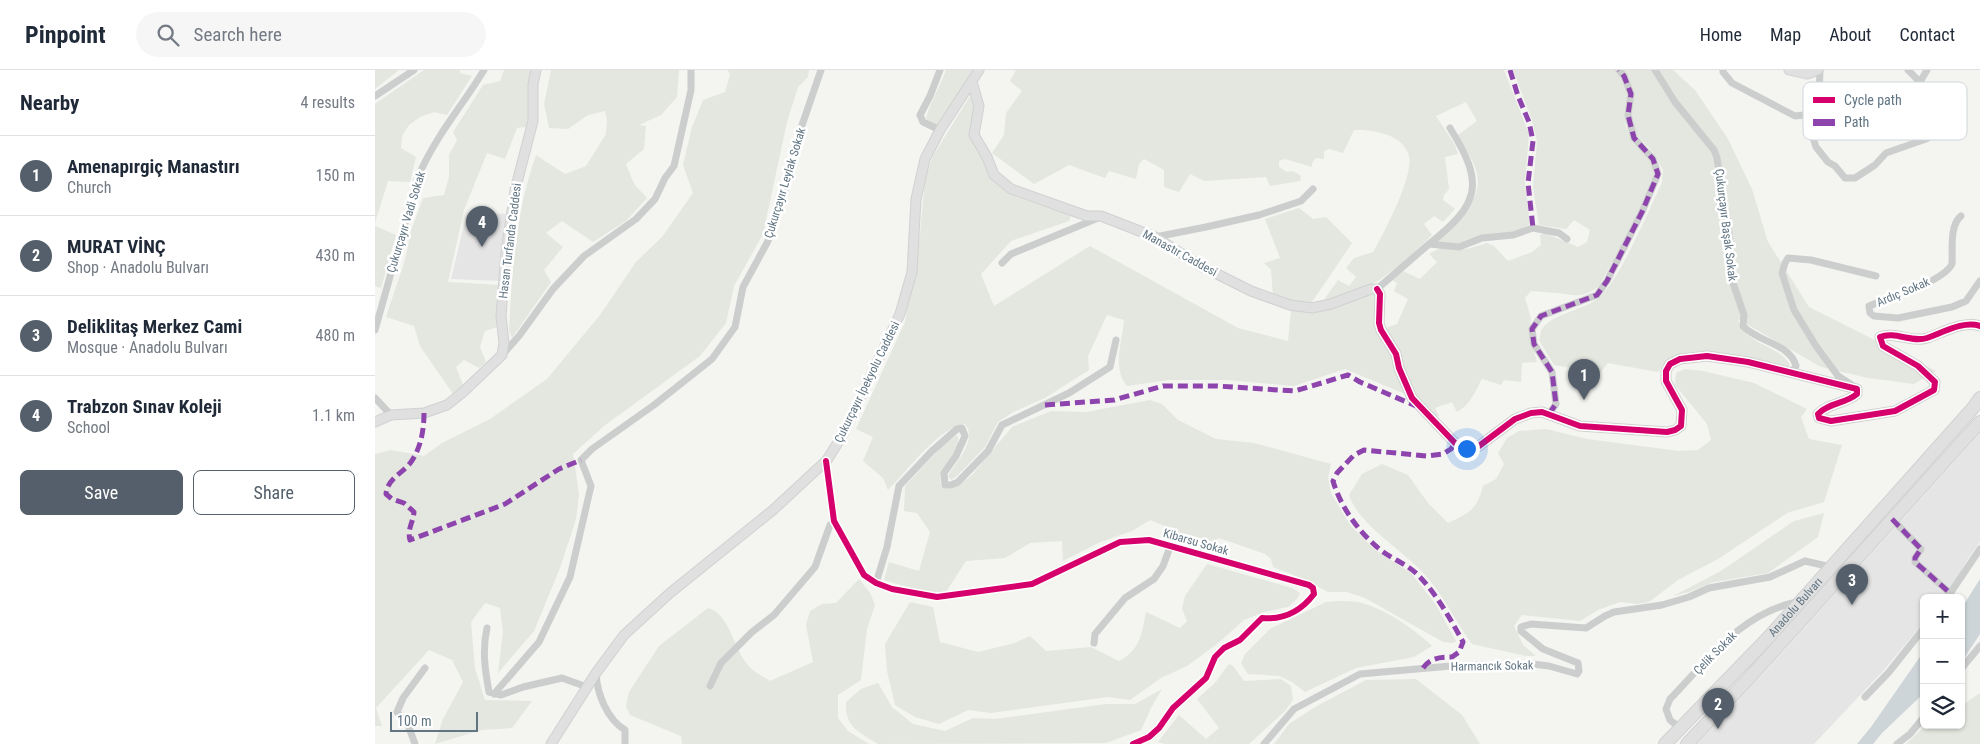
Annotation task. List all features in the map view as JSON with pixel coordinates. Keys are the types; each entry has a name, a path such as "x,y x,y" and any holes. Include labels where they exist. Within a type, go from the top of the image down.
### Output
{"highway":[{"name":"Anadolu Bulvarı","path":"1665,744 1767,639 1980,398"},
{"name":"Anadolu Bulvarı","path":"1687,744 1751,676 1980,422"}],"street":[{"path":"375,96 414,70"},
{"name":"Çukurçayır Vadi Sokak","path":"375,330 418,177 440,133 484,70"},
{"name":"Hasan Turfanda Caddesi","path":"502,355 504,343 501,316 506,254 515,190 533,121 533,84 536,70"},
{"path":"375,422 391,415 424,413 447,405 502,355 519,336 553,289 584,256 636,220 655,198 665,178 674,166 691,90 691,70"},
{"name":"Çukurçayır Leylak Sokak","path":"494,694 539,642 570,577 591,486 581,460 592,449 654,405 712,359 735,327 743,287 768,241 775,223 787,185 800,131 821,70"},
{"path":"939,70 930,96 920,115 923,122 940,130"},
{"name":"Çukurçayır İpekyolu Caddesi","path":"551,744 596,673 624,635 670,593 773,510 826,461 842,436 900,314 911,272 916,199 925,159 940,130 979,70"},
{"path":"972,82 987,70"},
{"path":"1549,414 1556,404 1552,372 1534,344 1532,329 1541,316 1597,295 1607,281 1642,212 1658,174 1653,159 1634,138 1628,115 1631,94 1624,76 1619,70"},
{"name":"Çukurçayır Başak Sokak","path":"1655,70 1675,102 1714,150 1717,158 1729,232 1733,283 1744,314 1743,326 1751,334 1768,341 1791,356 1796,366 1791,373"},
{"path":"1723,70 1732,83 1795,116 1803,115"},
{"path":"1789,70 1807,74 1819,70"},
{"path":"1908,70 1920,82 1927,70"},
{"name":"Manastır Caddesi","path":"972,82 979,106 974,135 987,157 994,175 1011,189 1087,216 1101,216 1155,237 1201,266 1251,291 1290,305 1312,308 1331,304 1371,289 1377,289"},
{"path":"1450,128 1465,152 1473,180 1472,196 1465,210 1377,289 1380,294 1379,323 1381,330 1396,354 1399,368 1412,398 1455,443 1467,448 1479,446 1515,419 1531,413 1543,412 1580,426 1667,432 1675,430 1681,426 1682,410 1667,381 1666,371 1670,364 1680,359 1707,356 1748,362 1857,389"},
{"path":"1814,140 1816,147 1827,162 1835,166 1845,178 1855,178 1875,165 1886,152 1923,140"},
{"path":"1155,237 1259,215 1301,201 1313,189"},
{"path":"1002,263 1011,254 1101,216"},
{"name":"Ardıç Sokak","path":"1961,216 1956,220 1953,228 1952,264 1950,268 1944,274 1920,286 1869,306 1869,310 1874,316 1898,318 1952,308 1965,300 1980,281"},
{"path":"1429,244 1459,247 1482,238 1513,235 1533,228 1559,233 1567,239"},
{"path":"1857,389 1838,376 1812,340 1794,310 1782,273 1788,258 1811,260 1876,276"},
{"path":"1857,389 1857,394 1850,400 1823,408 1818,414 1819,418 1831,421 1895,411 1934,390 1935,382 1918,366 1883,346 1880,337 1887,334 1926,338 1933,334 1970,325 1980,326"},
{"path":"826,461 834,521 864,574 876,583 887,547 899,486 932,451 957,429 962,428 965,436 956,456 943,473 945,485 958,482 988,451 1002,425 1069,393 1109,367 1116,340"},
{"path":"375,398 391,415"},
{"path":"1892,519 1921,549 1915,558 1915,562 1948,594"},
{"path":"710,686 721,663 741,642 774,616 815,567 829,525 834,521"},
{"name":"Kibarsu Sokak","path":"876,583 914,594 937,597 1032,584 1120,542 1149,540 1313,588 1314,594 1301,608 1285,616 1262,618 1240,640 1224,648 1215,657 1206,678 1173,708 1159,728 1149,737 1133,744"},
{"path":"1094,643 1095,634 1125,598 1154,579 1163,566 1169,547"},
{"path":"1950,594 1980,549"},
{"name":"Harmancık Sokak","path":"1264,744 1294,709 1360,674 1451,666 1483,665 1503,667 1532,664 1549,666 1577,674 1579,670 1578,663 1543,649 1521,631 1521,627 1531,624 1586,628 1614,612 1662,605 1689,597 1709,588 1770,577 1805,561 1831,567"},
{"name":"Çelik Sokak","path":"1680,728 1670,720 1665,709 1670,699 1720,645 1740,628 1779,606 1800,602"},
{"path":"487,628 483,661 489,692 501,695 523,686 562,678 587,687"},
{"path":"1865,697 1889,672 1920,633"},
{"path":"1965,664 1980,646"},
{"path":"415,744 408,725 397,712 403,698 425,668"},
{"path":"596,673 602,700 611,718 625,730 625,744"},
{"path":"1897,744 1910,734 1920,722"}],"shaded area":[{"path":"375,70 397,70 398,71 375,89"},
{"path":"424,70 460,70 460,73 472,76 447,115 434,112 420,117 409,125 402,136 401,148 416,157 410,182 388,181 375,223 375,104"},
{"path":"504,70 533,70 527,127 517,128 505,159 487,153 464,210 448,282 500,285 497,327 485,331 480,347 486,362 479,368 464,360 456,367 463,385 453,394 420,346 414,326 386,317 405,260 411,231 423,198 444,195 449,177 449,155 457,140 453,132 483,85 500,81"},
{"path":"551,70 679,70 677,97 661,115 639,125 646,126 644,149 626,164 634,184 647,198 626,221 593,242 562,221 546,233 563,247 544,270 551,282 512,338 509,330 516,241 529,176 536,155 565,174 586,166 606,134 607,120 605,111 588,115 568,129 549,128 544,104"},
{"path":"728,70 809,70 808,77 798,87 787,122 763,234 734,286 726,323 700,356 604,426 573,454 579,494 576,519 560,568 534,631 498,673 503,632 500,608 485,603 471,622 475,668 485,700 532,701 512,728 481,730 435,744 443,719 463,682 452,660 429,650 376,708 382,726 375,726 375,454 391,450 424,456 442,443 490,419 547,379 600,315 636,262 662,237 693,193 683,165 692,127 703,100 725,92 730,75"},
{"path":"946,70 974,70 942,123 937,126 926,119"},
{"path":"1016,70 1504,70 1529,134 1525,183 1530,224 1506,235 1473,243 1449,244 1437,242 1460,219 1473,201 1477,191 1478,180 1476,170 1458,135 1477,121 1466,102 1436,116 1455,145 1458,154 1445,157 1449,189 1444,195 1443,200 1455,209 1443,222 1434,216 1424,224 1432,235 1405,261 1378,281 1321,304 1338,280 1349,286 1356,277 1346,268 1354,258 1373,252 1391,219 1403,190 1409,165 1409,156 1401,143 1386,134 1354,130 1343,153 1329,149 1324,151 1324,159 1316,158 1312,163 1312,167 1285,159 1279,161 1279,167 1287,172 1293,171 1301,176 1300,181 1270,186 1266,177 1204,181 1190,174 1179,192 1164,187 1164,170 1144,159 1139,164 1136,179 1109,171 1105,178 1069,165 1034,184 992,153 1004,135 1006,113 1022,91 1010,81"},
{"path":"1513,70 1673,70 1695,90 1728,139 1752,189 1768,242 1809,307 1936,371 1914,384 1868,378 1821,367 1738,319 1741,328 1747,334 1785,358 1790,365 1786,368 1727,354 1694,352 1680,354 1667,361 1658,372 1608,363 1600,373 1554,365 1539,340 1542,329 1546,324 1559,316 1590,304 1604,292 1623,264 1662,183 1663,170 1651,150 1624,122 1634,144 1652,160 1655,174 1640,213 1599,286 1588,293 1579,295 1531,291 1525,298 1531,318 1529,333 1537,362 1522,363 1521,382 1504,380 1501,385 1482,379 1472,398 1462,409 1457,412 1452,402 1435,408 1439,416 1435,418 1414,397 1383,329 1397,324 1408,299 1394,291 1397,283 1392,280 1403,271 1420,279 1437,262 1429,254 1440,248 1457,250 1487,243 1494,246 1508,261 1532,252 1541,245 1540,235 1545,233 1578,247 1587,242 1590,230 1574,220 1566,229 1539,225 1533,187 1537,141 1532,120"},
{"path":"970,96 975,107 970,137 983,159 991,179 1008,194 1071,216 1069,221 1011,241 981,274 994,306 1090,246 1238,328 1288,341 1291,310 1326,310 1372,293 1376,295 1376,301 1405,394 1345,369 1294,386 1227,380 1168,380 1127,386 1122,379 1119,363 1124,320 1107,315 1088,356 1089,370 1045,398 1013,412 998,422 985,447 957,476 951,480 948,476 967,444 969,437 965,424 955,427 934,441 888,490 883,478 863,461 873,437 856,429 905,322 920,235 925,178 933,156"},
{"path":"1299,208 1313,219 1326,217 1352,243 1310,305 1292,303 1273,296 1271,270 1264,263 1280,258 1265,219"},
{"path":"467,213 508,214 501,281 451,279"},
{"path":"375,226 396,235 381,288 375,286"},
{"path":"1685,369 1703,371 1754,383 1807,409 1801,417 1809,439 1842,445 1824,502 1787,513 1718,559 1678,580 1649,602 1637,604 1620,602 1598,610 1580,621 1522,615 1514,626 1523,645 1536,656 1526,656 1472,644 1427,577 1372,528 1354,506 1349,495 1362,474 1382,464 1408,475 1428,503 1448,523 1471,510 1481,494 1483,486 1496,479 1504,464 1498,453 1507,438 1519,431 1546,429 1587,439 1679,451 1698,450 1711,440 1707,424 1675,385 1676,373"},
{"path":"1150,400 1162,404 1178,420 1216,439 1254,443 1331,464 1328,478 1331,493 1350,525 1374,549 1411,573 1436,605 1456,641 1453,643 1443,642 1365,598 1347,592 1328,592 1301,578 1273,567 1271,559 1265,554 1219,538 1205,547 1169,539 1165,526 1150,520 1132,531 1100,542 1063,561 1062,541 1030,543 1005,558 966,561 946,592 925,592 884,580 889,562 919,571 930,532 917,513 904,511 905,486 942,446 957,435 957,448 945,467 940,480 942,488 949,489 958,486 972,475 1012,427 1051,411 1086,412"},
{"path":"1980,433 1980,542 1967,560 1949,594 1944,594 1938,589 1943,594 1920,594 1920,627 1883,671 1814,744 1697,744 1763,674"},
{"path":"1824,513 1818,537 1768,573 1714,582 1673,596 1721,571 1794,521"},
{"path":"1207,564 1292,588 1300,593 1297,599 1288,607 1264,612 1244,620 1217,644 1187,666 1161,678 1130,700 1108,697 991,713 968,710 939,724 915,717 895,705 887,671 885,644 910,602 933,607 940,642 978,652 1015,643 1030,636 1046,651 1091,647 1119,661 1132,652 1139,641 1146,612 1180,628 1187,621 1182,609 1185,596"},
{"path":"859,579 870,593 875,605 867,629 861,680 838,695 838,718 848,731 869,744 682,744 681,736 630,715 626,706 629,692 659,646 708,608 716,612 727,625 743,658 750,667 770,681 813,662 806,625 810,611 822,604 836,603"},
{"path":"1980,579 1980,634 1965,657 1965,639 1965,603"},
{"path":"1326,602 1358,602 1378,609 1416,632 1432,646 1414,657 1356,668 1305,692 1292,682 1279,676 1248,674 1241,663 1245,654 1270,629"},
{"path":"1920,657 1920,697 1873,744 1857,744"},
{"path":"1229,664 1233,666 1244,681 1281,679 1291,686 1293,700 1285,711 1249,744 1165,744 1158,742 1179,715 1206,739 1219,728 1197,699 1215,683"},
{"path":"1416,679 1462,715 1480,744 1274,744 1289,724 1315,707 1366,680"},
{"path":"878,683 892,707 913,724 945,731 973,718 995,719 1106,704 1135,704 1162,689 1141,730 1106,743 878,744 859,732 850,723 846,711 846,702 861,689"},
{"path":"1980,693 1980,744 1906,744 1922,729 1965,729 1965,703"}],"marked path":[{"path":"1510,70 1529,122 1533,141 1528,183 1533,228"},
{"path":"1549,414 1556,404 1552,372 1534,344 1532,329 1541,316 1597,295 1607,281 1642,212 1658,174 1653,159 1634,138 1628,115 1631,94 1624,76 1619,70"},
{"path":"1045,405 1114,400 1163,386 1217,386 1295,391 1348,375 1416,406"},
{"path":"424,413 420,445 408,466 389,484 386,494 392,499 404,503 414,512 410,529 410,540 505,504 559,469 581,460"},
{"path":"1423,668 1429,662 1436,659 1452,657 1459,652 1463,642 1443,607 1425,582 1413,571 1377,547 1356,525 1340,499 1333,481 1337,473 1354,455 1364,450 1427,456 1443,454 1451,449 1455,443"},
{"path":"1892,519 1921,549 1915,558 1915,562 1950,593"}],"cycle path":[{"path":"1377,289 1380,294 1379,323 1381,330 1396,354 1399,368 1412,398 1455,443 1467,448 1479,446 1515,419 1531,413 1542,412 1580,426 1667,432 1675,430 1681,426 1682,410 1666,381 1666,371 1670,364 1680,359 1707,356 1748,362 1857,389 1857,394 1822,410 1818,414 1819,418 1831,421 1895,411 1934,390 1935,382 1918,366 1883,346 1880,337 1892,335 1921,339 1960,326 1980,326"},
{"path":"826,461 834,521 864,575 876,583 892,589 937,597 1032,584 1120,542 1149,540 1309,585 1313,588 1314,594 1297,610 1284,616 1262,618 1240,640 1224,648 1215,657 1206,678 1173,708 1159,728 1149,737 1133,744"}],"place":[{"name":"Trabzon Sınav Koleji","path":"482,247"},
{"name":"Amenapırgiç Manastırı","path":"1584,400"},
{"name":"Deliklitaş Merkez Cami","path":"1852,605"},
{"name":"MURAT VİNÇ","path":"1718,729"}]}
